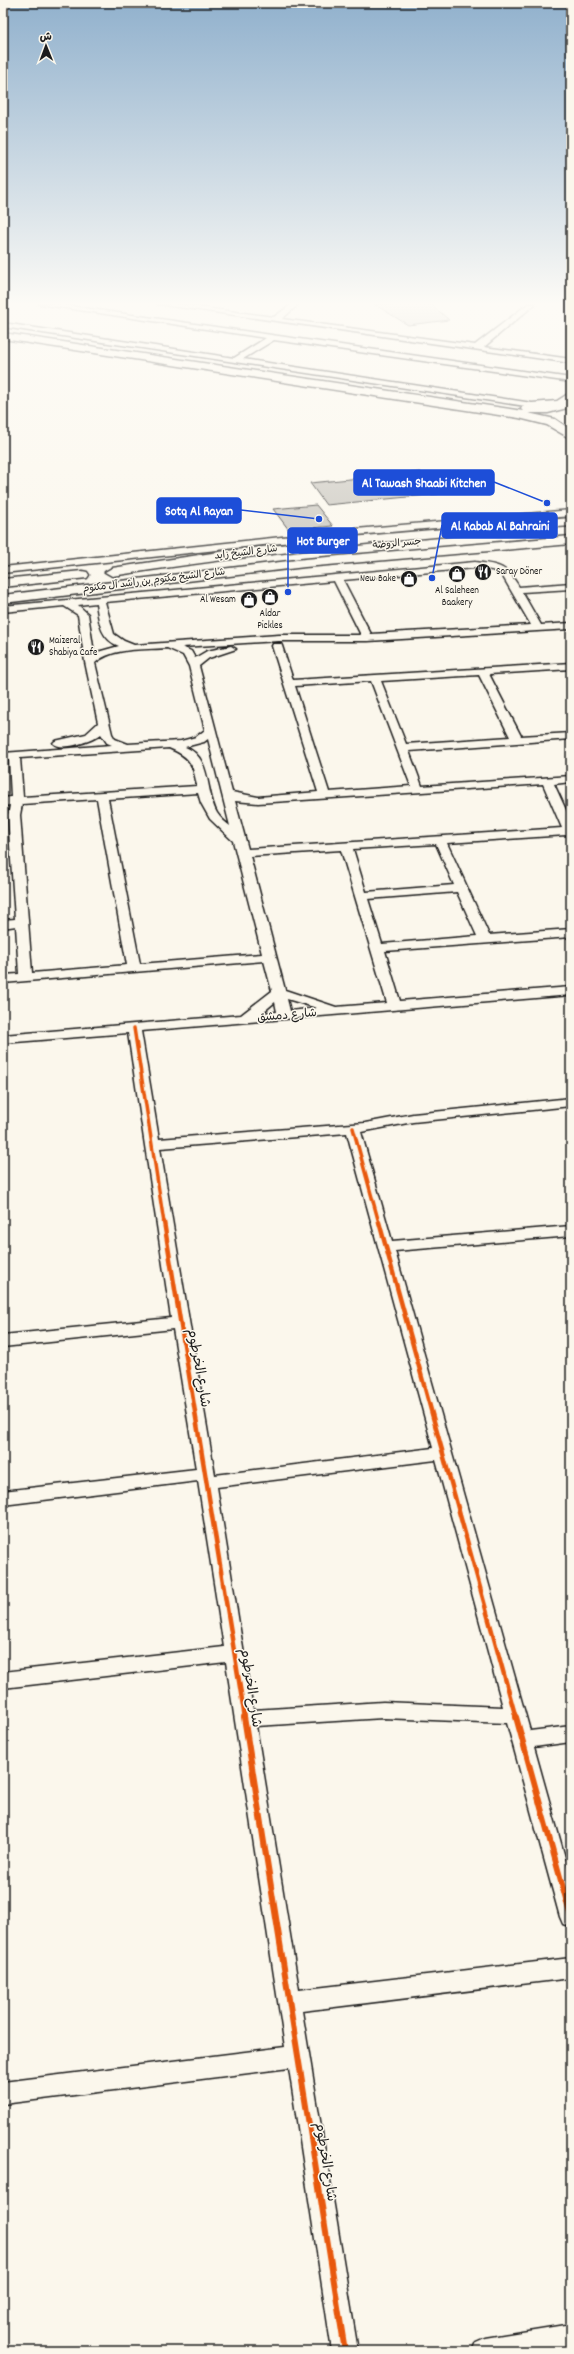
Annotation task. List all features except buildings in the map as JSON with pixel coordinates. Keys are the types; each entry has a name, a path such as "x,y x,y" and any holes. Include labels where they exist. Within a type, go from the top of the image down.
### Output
{"main road":[{"path":"513,414 551,422 571,435"},
{"path":"532,417 551,418 560,415 557,414"},
{"path":"520,526 571,518"},
{"name":"شارع الشيخ زايد","path":"112,572 258,550 571,522"},
{"name":"جسر الروضة","path":"300,558 571,530"},
{"path":"356,532 402,536"},
{"path":"111,587 172,584 293,574 570,549"},
{"name":"جسر الروضة","path":"300,558 570,549"},
{"name":"شارع الشيخ مكتوم بن راشد آل مكتوم","path":"3,583 112,572 300,558"},
{"name":"شارع الشيخ مكتوم بن راشد آل مكتوم","path":"3,599 111,587 300,558"},
{"path":"100,600 109,594 121,592 293,574"}],"street":[{"path":"3,570 356,532 571,513"},
{"path":"3,609 475,565 494,567 506,574 538,628"},
{"path":"337,578 365,638"},
{"path":"516,590 571,586"},
{"path":"100,600 108,636 123,645 142,647"},
{"path":"64,603 77,608 83,614 90,662 106,734 111,741 130,748"},
{"path":"90,662 98,655 111,650 142,647 279,638 365,638 571,626"},
{"path":"194,666 200,658 214,652 277,646 346,642 365,638"},
{"path":"158,646 175,648 187,653 194,666 244,853 285,1016"},
{"path":"277,646 325,796"},
{"path":"289,683 482,671 569,669"},
{"path":"482,671 517,740"},
{"path":"375,678 418,790"},
{"path":"3,747 78,741 92,736 103,724"},
{"path":"26,977 14,815 16,801 9,756 170,745 194,742 211,732"},
{"path":"402,748 571,736"},
{"path":"170,745 185,750 195,757 208,805 216,820 240,840"},
{"path":"228,794 238,798 258,800 571,779"},
{"path":"244,853 571,832 548,781"},
{"path":"3,802 203,789"},
{"path":"102,796 134,968"},
{"path":"232,811 243,804 258,800"},
{"path":"440,840 460,888 485,940"},
{"path":"346,846 395,1007"},
{"path":"361,896 460,888"},
{"path":"3,924 22,922"},
{"path":"377,948 571,934"},
{"path":"3,979 270,957"},
{"name":"شارع دمشق","path":"3,1039 571,991"},
{"path":"278,992 316,1005 344,1011"},
{"path":"243,1019 263,1006 278,992"},
{"name":"شارع الخرطوم","path":"134,1028 288,2002 345,2351"},
{"path":"152,1144 353,1128 413,1118 571,1102"},
{"path":"353,1128 441,1453 571,1917"},
{"path":"385,1247 571,1231"},
{"path":"3,1341 180,1323"},
{"path":"3,1498 441,1453"},
{"path":"3,1680 234,1653"},
{"path":"244,1719 383,1710 514,1715"},
{"path":"522,1740 571,1734"},
{"path":"288,2002 571,1968"},
{"path":"3,2093 297,2056"},
{"path":"485,2351 571,2337"}],"cycle path":[{"path":"134,1028 345,2351"},
{"path":"353,1128 571,1917"}],"place":[{"name":"Al Tawash Shaabi Kitchen","path":"547,503"},
{"name":"Sotq Al Rayan","path":"319,519"},
{"name":"Saray Döner","path":"483,572"},
{"name":"Al Saleheen Baakery","path":"457,574"},
{"name":"Al Kabab Al Bahraini","path":"432,578"},
{"name":"New Bake","path":"409,579"},
{"name":"Hot Burger","path":"288,592"},
{"name":"Aldar Pickles","path":"270,597"},
{"name":"Al Wesam","path":"249,600"},
{"name":"Maizeral Shabiya Cafe","path":"36,647"}]}
